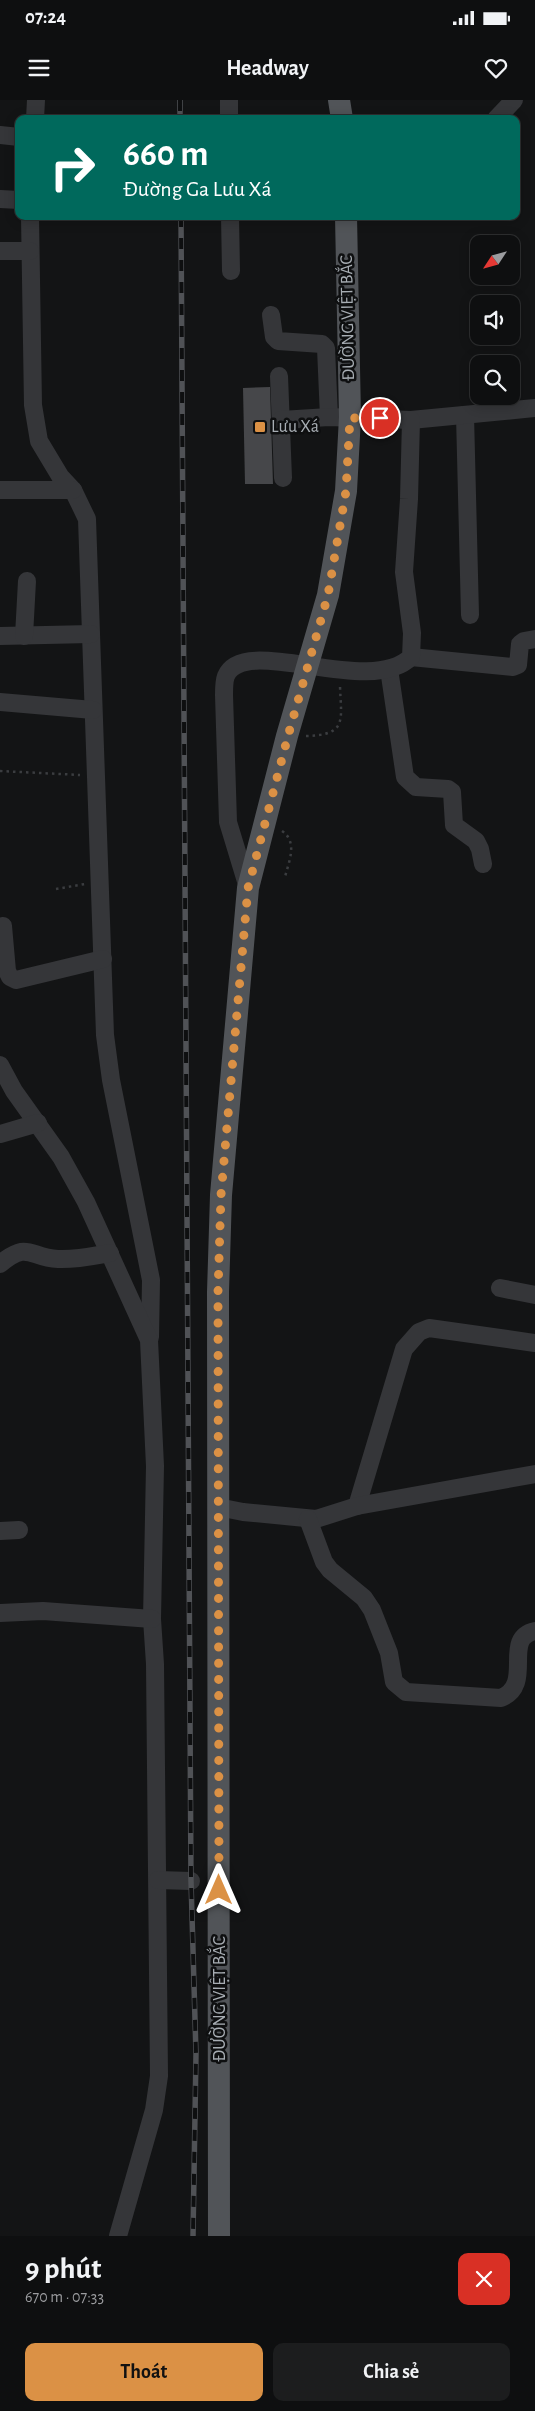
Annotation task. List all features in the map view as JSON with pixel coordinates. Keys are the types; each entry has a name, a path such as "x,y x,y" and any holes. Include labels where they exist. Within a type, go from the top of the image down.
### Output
{"main road":[{"path":"339,100 341,115"},
{"name":"ĐƯỜNG VIỆT BẮC","path":"219,2236 218,1292 221,1195 248,888 328,595 346,491 339,417 346,220"}],"street":[{"path":"35,115 36,100"},
{"path":"229,115 230,100"},
{"path":"500,115 514,100"},
{"path":"0,135 15,137"},
{"path":"0,199 15,200"},
{"path":"30,220 33,405 36,423 40,441 60,476 73,490 87,519 106,1035 111,1080 151,1280 150,1340 155,1466 152,1619 156,1664 158,2076 154,2110 118,2236"},
{"path":"230,220 231,271"},
{"path":"0,251 30,251"},
{"path":"271,314 274,337 278,341 322,344 326,348 339,417"},
{"path":"280,376 283,478"},
{"path":"281,420 339,417 411,420 535,408"},
{"path":"465,415 470,615"},
{"path":"410,657 412,633 404,572 409,499 411,420"},
{"path":"0,490 73,490"},
{"path":"24,636 27,581"},
{"path":"0,636 91,634"},
{"path":"248,888 228,822 224,694 226,676 231,668 250,659 360,672 389,669 399,666 410,657 513,667 518,665 520,644 524,640 535,639"},
{"path":"389,669 405,777 416,787 448,788 452,792 454,825 476,841 483,864"},
{"path":"0,702 94,710"},
{"path":"3,926 7,971 10,977 16,980 104,959"},
{"path":"0,1065 14,1091 38,1123 69,1172 110,1253 150,1340"},
{"path":"0,1134 38,1123"},
{"path":"0,1264 13,1253 20,1251 58,1259 110,1253"},
{"path":"500,1288 535,1295"},
{"path":"357,1506 404,1349 419,1332 429,1328 535,1343"},
{"path":"218,1508 308,1519 328,1516 357,1506 535,1474"},
{"path":"308,1519 324,1562 330,1570 364,1598 372,1610 389,1653 394,1682 406,1692 501,1698 509,1695 518,1687 522,1678 520,1643 524,1636 535,1630"},
{"path":"0,1531 19,1530"},
{"path":"0,1613 43,1611 152,1619"},
{"path":"158,1880 191,1881"}],"path":[{"path":"288,736 324,736 336,731 341,722 340,670"},
{"path":"0,771 97,776"},
{"path":"56,889 101,882"}],"building":[{"path":"270,387 273,484 245,484 243,388"}],"railway":[{"path":"180,100 180,115"},
{"path":"181,220 191,1881 196,2054 193,2236"}],"place":[{"name":"Lưu Xá","path":"260,427"}],"route":[{"path":"219,1890 218,1292 221,1195 248,888 328,595 346,491 350,418 380,418"}]}
